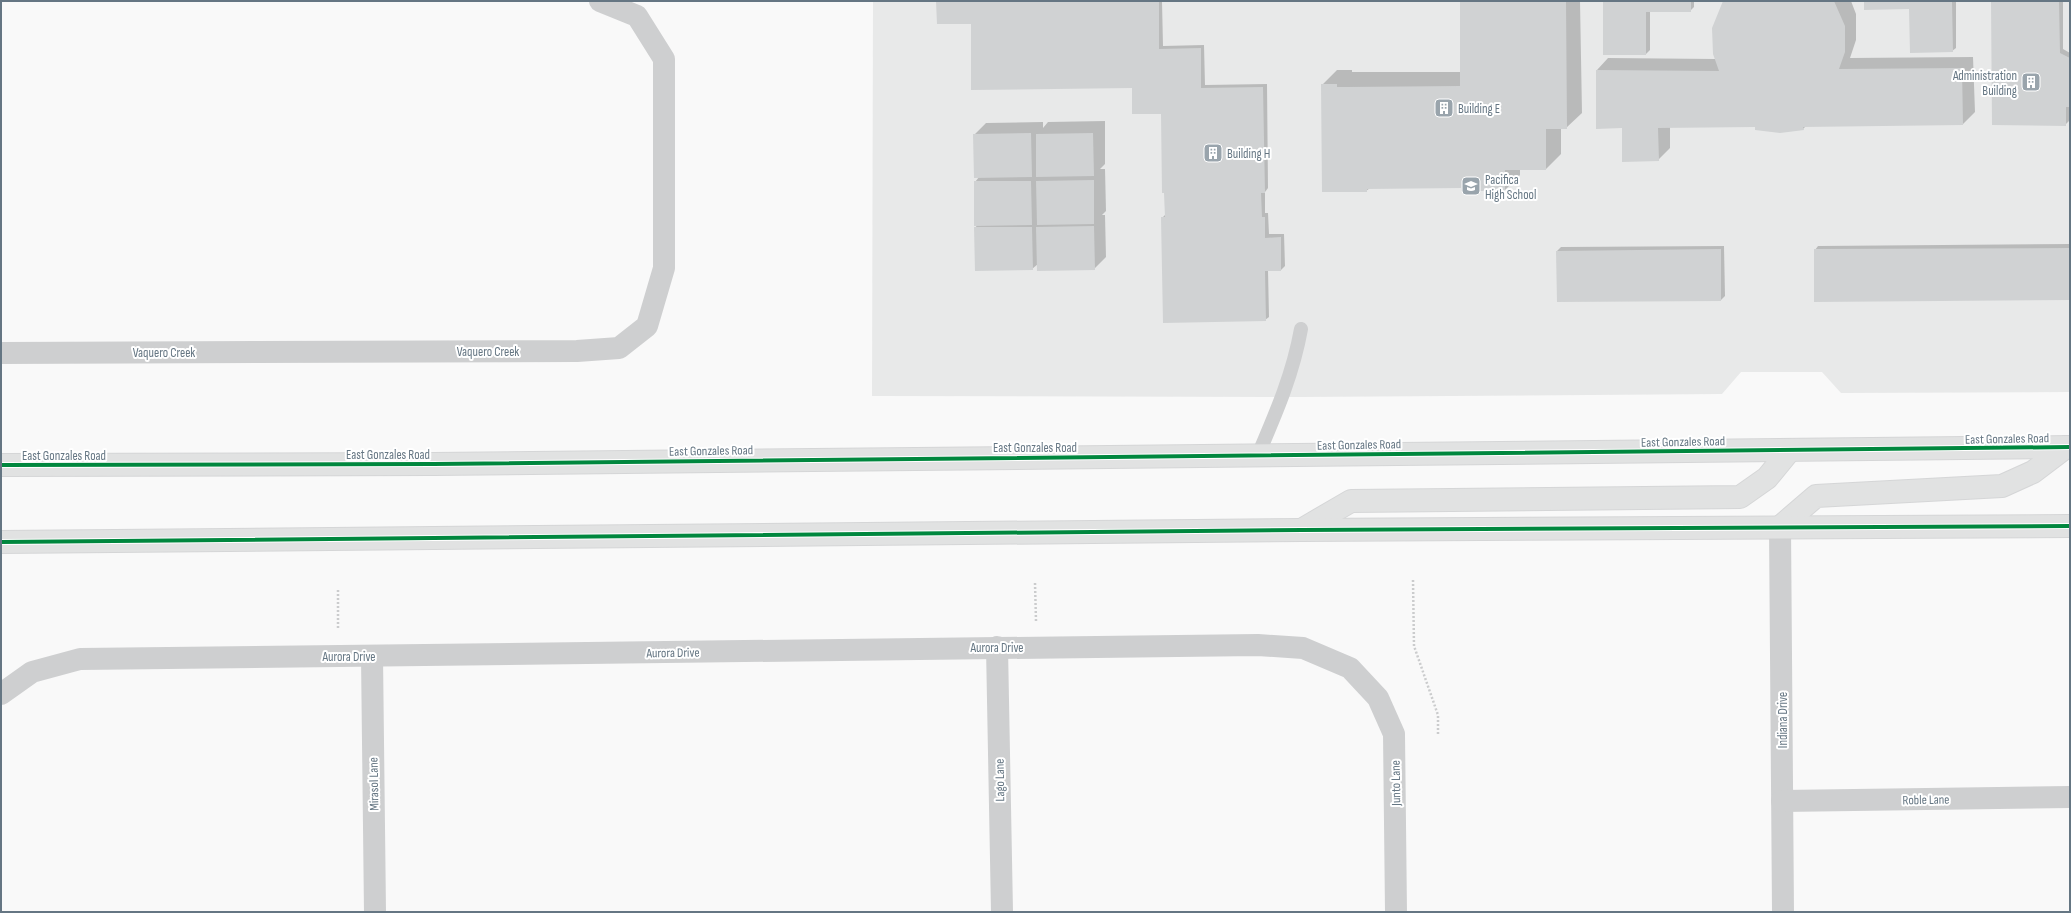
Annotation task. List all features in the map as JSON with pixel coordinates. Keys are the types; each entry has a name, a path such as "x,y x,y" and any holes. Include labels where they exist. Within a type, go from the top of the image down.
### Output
{"main road":[{"name":"East Gonzales Road","path":"1,465 433,464 2068,447"},
{"path":"1780,527 1816,496 2002,486 2033,472 2068,447"},
{"path":"1302,530 1351,501 1740,497 1767,478 1790,450"},
{"path":"1,542 1302,530 2070,526"}],"street":[{"name":"Vaquero Creek","path":"1,353 577,351 619,348 647,326 664,268 664,59 637,16 600,1"},
{"name":"Indiana Drive","path":"1780,527 1783,912"},
{"name":"Aurora Drive","path":"1,694 32,672 80,658 372,656 996,647 1258,645 1303,648 1350,668"},
{"name":"Lago Lane","path":"996,647 1002,912"},
{"name":"Mirasol Lane","path":"372,656 374,912"},
{"name":"Junto Lane","path":"1350,668 1378,698 1394,734 1396,912"},
{"name":"Roble Lane","path":"1782,801 2070,797"}],"lane":[{"path":"1258,455 1284,394 1296,356 1301,329"}],"path":[{"path":"1413,580 1414,646 1438,715 1438,734"},
{"path":"1035,583 1036,647"},
{"path":"338,588 338,656"}],"shaded area":[{"name":"Pacifica High School","path":"873,1 2070,1 2070,392 1841,393 1822,372 1741,372 1722,394 1300,397 872,396"}],"building":[{"name":"Building H","path":"936,1 1159,1 1159,49 1201,48 1201,88 1263,87 1265,193 1261,193 1262,217 1265,217 1265,238 1281,237 1281,271 1265,271 1266,321 1163,323 1161,217 1165,217 1164,193 1162,193 1161,114 1132,114 1132,88 971,90 971,24 937,24"},
{"name":"Building E","path":"1460,1 1566,1 1567,129 1546,129 1546,170 1505,170 1505,191 1461,191 1461,188 1367,189 1367,192 1322,192 1321,84 1337,84 1337,87 1460,86"},
{"path":"1603,1 1691,1 1691,12 1646,12 1646,55 1603,55"},
{"path":"1723,1 1834,1 1845,26 1845,52 1839,69 1962,68 1963,125 1803,127 1804,130 1780,133 1755,130 1755,127 1658,128 1659,161 1622,162 1622,128 1596,129 1596,70 1719,71 1713,54 1712,28"},
{"path":"1864,1 1952,1 1953,52 1910,53 1909,9 1864,10"},
{"name":"Administration Building","path":"1991,1 2059,1 2060,53 2070,58 2070,107 2066,107 2066,126 1992,125"},
{"path":"1031,133 1032,177 974,178 973,134"},
{"path":"1093,133 1094,176 1036,177 1036,134"},
{"path":"1094,180 1094,224 1037,225 1036,181"},
{"path":"974,181 1031,181 1032,225 974,226"},
{"path":"1094,226 1095,270 1037,271 1036,227"},
{"path":"974,227 1032,227 1033,270 975,271"},
{"path":"2070,248 2070,300 1814,302 1814,249"},
{"path":"1721,249 1721,301 1557,302 1556,251"}],"cycle path":[{"path":"1,465 433,464 2070,447"},
{"path":"1,542 1302,530 2070,526"}],"place":[{"name":"Administration Building","path":"2031,82"},
{"name":"Building E","path":"1444,108"},
{"name":"Building H","path":"1213,153"},
{"name":"Pacifica High School","path":"1471,186"}]}
